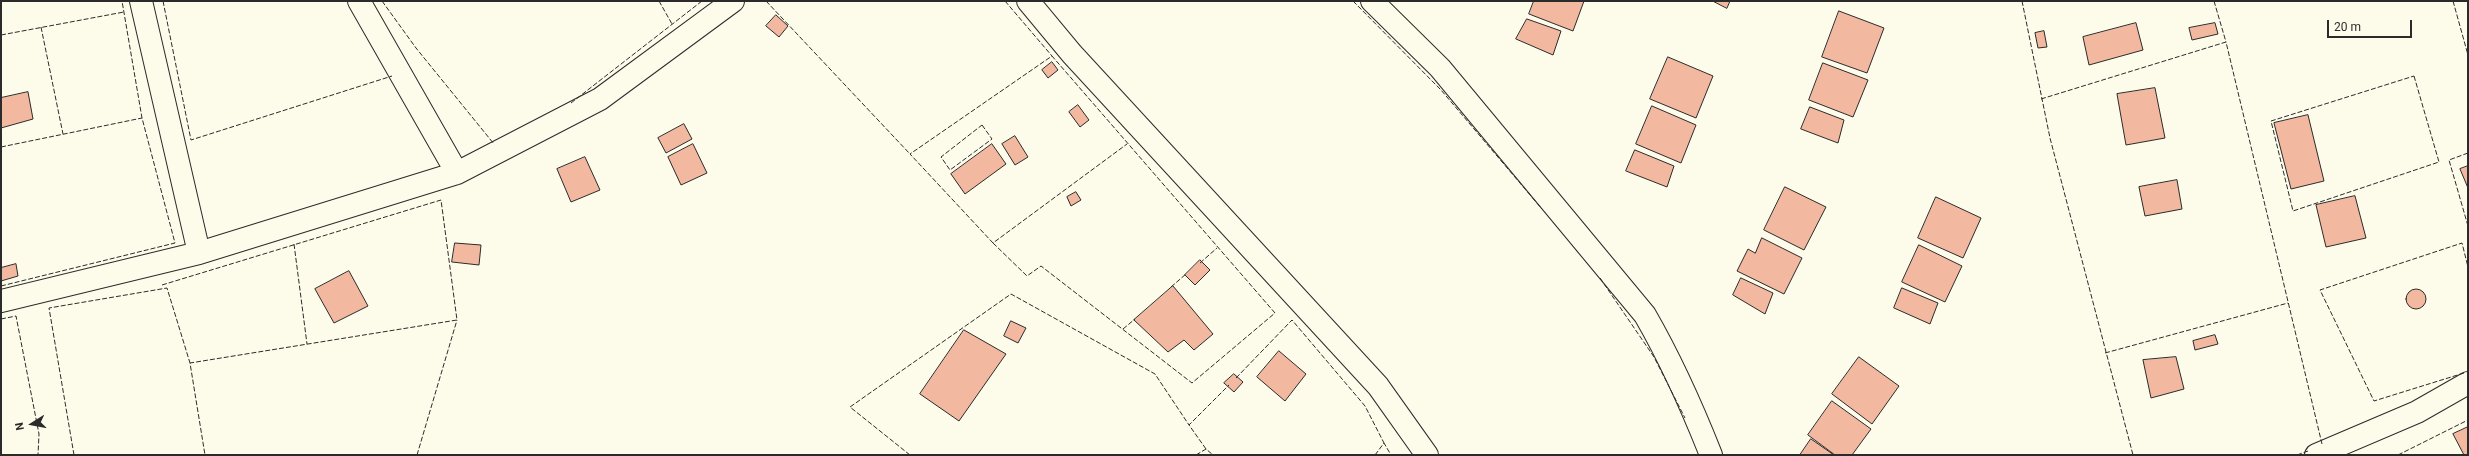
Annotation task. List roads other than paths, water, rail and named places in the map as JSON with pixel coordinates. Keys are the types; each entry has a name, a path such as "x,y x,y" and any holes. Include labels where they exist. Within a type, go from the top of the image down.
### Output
{"street":[{"path":"142,1 199,253"},
{"path":"359,1 457,173"},
{"path":"1,301 199,253 457,173 600,99 733,1"},
{"path":"1028,1 1077,60 1378,386 1427,455"},
{"path":"1372,1 1440,68 1645,315 1664,347 1690,400 1711,455"},
{"path":"2316,455 2417,412 2468,383"}]}
